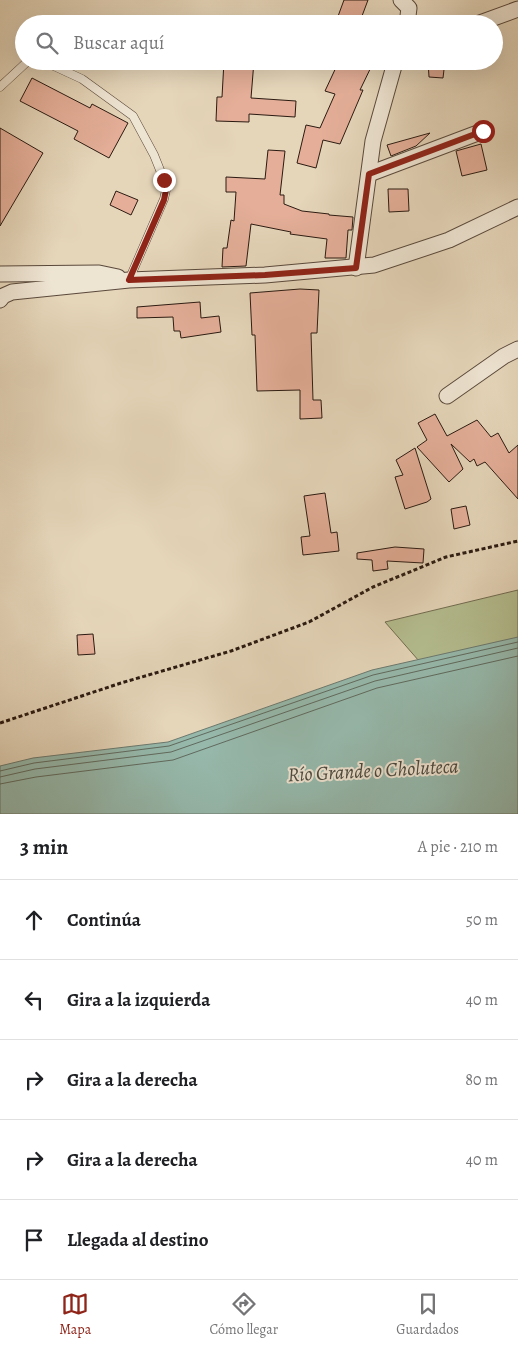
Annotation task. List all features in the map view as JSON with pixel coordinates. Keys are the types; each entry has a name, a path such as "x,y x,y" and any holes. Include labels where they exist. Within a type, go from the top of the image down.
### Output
{"street":[{"path":"401,0 408,8 408,15"},
{"path":"502,15 518,9"},
{"path":"356,268 373,141 393,70"},
{"path":"369,174 483,131"},
{"path":"0,300 3,296 12,292 129,280 265,275 374,265 449,240 518,207"},
{"path":"0,274 99,273 129,280"},
{"path":"447,396 504,356 518,350"}],"lane":[{"path":"0,87 18,70"},
{"path":"62,70 82,79 133,116 154,155 164,180 166,190 164,200 129,280"}],"path":[{"path":"0,723 121,683 231,650 309,622 373,587 446,557 518,541"}],"green space":[{"path":"518,590 518,734 487,739 385,622"}],"water":[{"name":"Río Grande o Choluteca","path":"518,637 518,814 0,814 0,766 33,758 168,742 372,670"}],"building":[{"path":"344,0 368,0 362,15 338,15"},
{"path":"224,70 253,70 251,98 296,101 295,117 249,114 249,122 216,121 217,97 222,97"},
{"path":"335,70 370,70 360,90 363,90 340,144 323,140 316,168 297,163 306,125 320,128 335,94 325,91"},
{"path":"429,70 444,70 443,78 429,77"},
{"path":"32,78 90,108 92,104 128,123 109,158 74,139 78,131 20,101"},
{"path":"0,128 43,153 0,226"},
{"path":"430,133 416,146 391,156 387,145"},
{"path":"481,144 487,170 462,176 456,151"},
{"path":"268,150 285,151 280,195 284,195 284,204 302,211 353,217 352,230 348,230 346,258 325,258 327,239 290,234 291,232 251,224 246,266 222,267 223,248 227,248 231,220 234,221 236,192 226,192 226,177 265,179"},
{"path":"388,189 408,189 409,211 389,212"},
{"path":"116,191 138,200 131,215 110,205"},
{"path":"300,289 319,290 317,333 311,333 313,400 321,400 322,418 300,419 300,390 257,391 255,335 252,335 250,293"},
{"path":"200,302 201,318 219,316 221,332 181,338 180,331 174,331 173,317 137,318 137,307"},
{"path":"435,414 447,436 477,420 491,437 498,433 509,453 518,445 518,499 485,462 477,466 474,459 470,462 451,444 463,469 449,482 417,447 427,440 418,423"},
{"path":"415,448 431,499 405,509 395,477 403,475 396,460"},
{"path":"325,493 331,533 337,532 339,551 303,555 301,537 310,536 304,496"},
{"path":"466,506 470,525 454,529 451,509"},
{"path":"395,547 424,549 423,563 387,561 388,569 373,571 372,560 357,559 357,553"},
{"path":"93,634 95,654 78,655 77,635"}],"route":[{"path":"164,180 166,190 164,200 129,280 163,277 265,275 356,268 369,174 483,131"}]}
